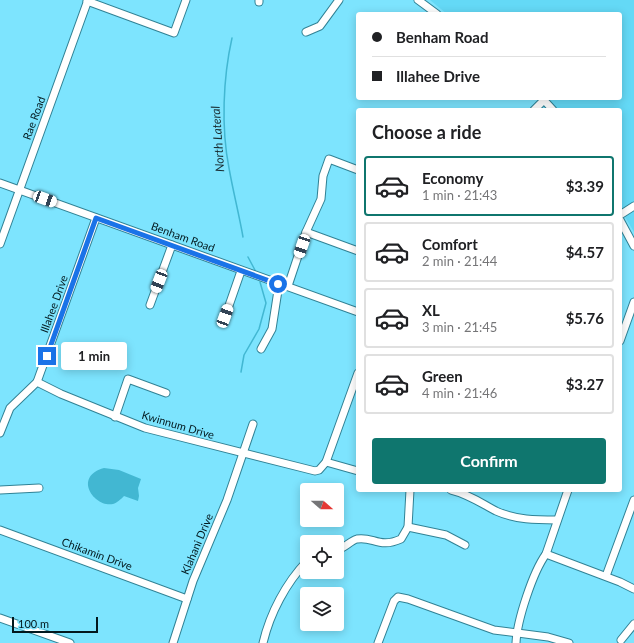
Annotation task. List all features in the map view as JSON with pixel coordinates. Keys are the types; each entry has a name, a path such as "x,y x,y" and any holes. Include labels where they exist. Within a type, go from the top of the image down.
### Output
{"street":[{"path":"88,1 174,33 186,0"},
{"path":"306,32 320,26 339,0"},
{"path":"418,0 433,12"},
{"name":"Rae Road","path":"0,244 88,1"},
{"path":"536,108 542,100"},
{"path":"544,100 551,108"},
{"path":"288,286 306,232 321,199 323,176 329,159 356,169"},
{"name":"Benham Road","path":"0,182 241,271 288,286 356,311"},
{"path":"622,214 634,206"},
{"name":"Illahee Drive","path":"0,433 10,408 37,382 96,218"},
{"path":"622,224 634,246"},
{"path":"306,232 356,250"},
{"path":"150,305 172,245"},
{"path":"225,316 241,271"},
{"path":"261,349 272,329 278,284"},
{"path":"622,336 634,302"},
{"path":"115,417 128,379 166,394"},
{"path":"356,379 326,462 356,470"},
{"name":"Kwinnum Drive","path":"37,382 115,417 172,436 308,470 319,470 326,462"},
{"name":"Klahani Drive","path":"173,643 187,599 227,500 253,424"},
{"path":"0,490 39,488"},
{"path":"344,546 356,539 364,539 383,544 401,539 408,527 410,492"},
{"path":"457,492 471,497 508,515 520,518 557,520"},
{"path":"516,643 519,624 540,562 546,554 567,492"},
{"path":"606,576 634,500"},
{"path":"408,527 446,536 465,545"},
{"name":"Chikamin Drive","path":"0,530 187,599"},
{"path":"546,554 606,576 634,589"},
{"path":"263,643 271,618 286,588 300,569"},
{"path":"378,643 394,600 398,597 408,599 494,630 553,638 569,643"},
{"path":"0,618 70,643"},
{"path":"621,640 633,629"}],"shaded area":[{"path":"430,0 634,0 634,232 622,211 622,108 556,108 550,100 622,100 622,12 445,12"},
{"path":"104,468 119,470 141,479 138,488 138,501 124,496 113,504 106,504 94,497 88,484 89,478 94,472"}],"waterway":[{"name":"North Lateral","path":"232,38 225,86 224,120 226,153 243,237"},
{"name":"North Lateral","path":"248,257 256,272"},
{"name":"North Lateral","path":"241,372 244,355 259,329 266,303 260,282"}],"route":[{"path":"47,356 96,218 278,284"}]}
